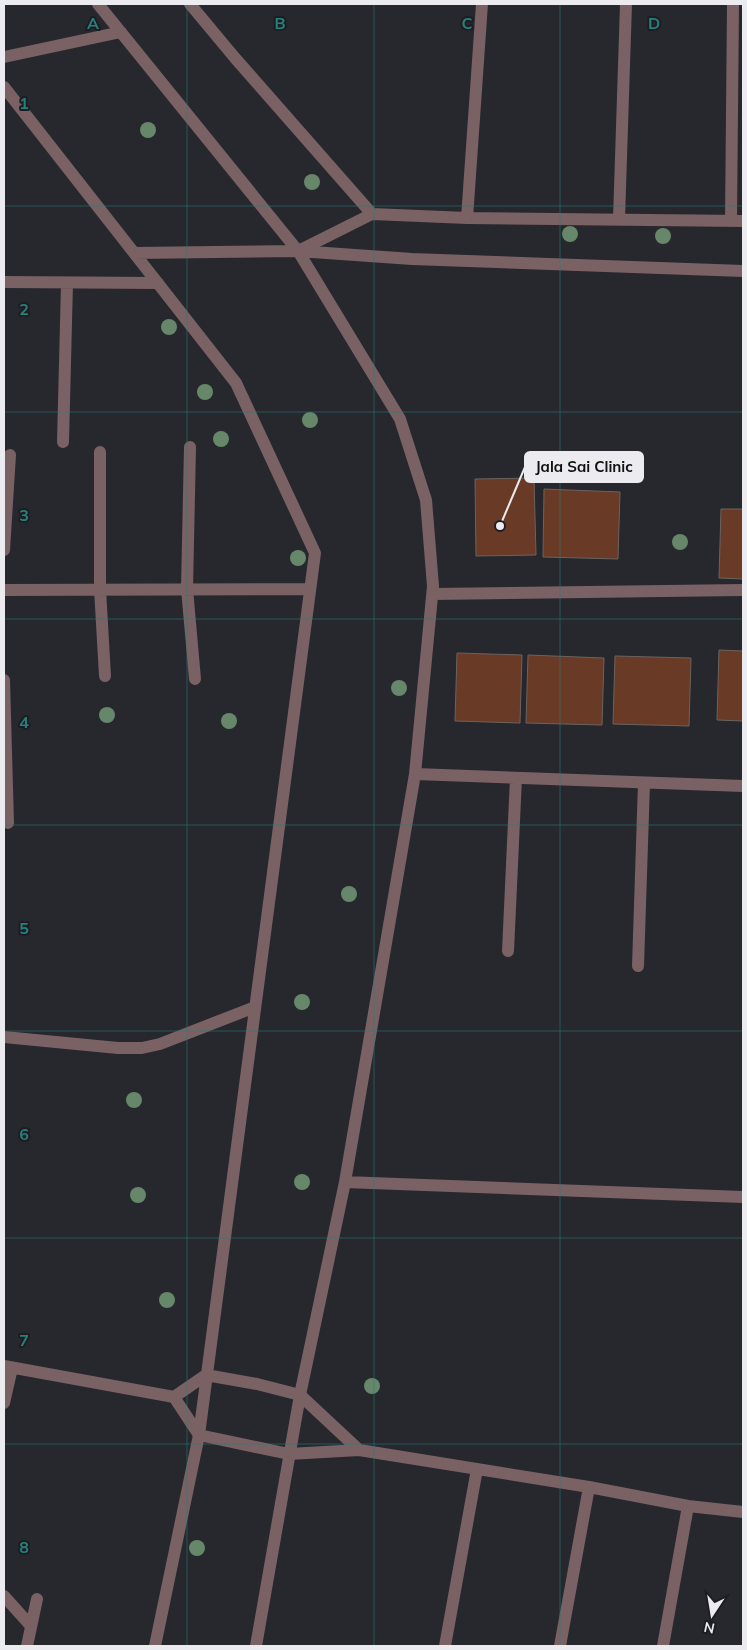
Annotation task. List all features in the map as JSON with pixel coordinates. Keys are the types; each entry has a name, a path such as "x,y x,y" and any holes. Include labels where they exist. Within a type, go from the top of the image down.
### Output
{"street":[{"path":"98,4 298,251 400,419 426,500 433,594 415,774 345,1182 300,1395 256,1646"},
{"path":"190,4 372,214"},
{"path":"467,218 482,4"},
{"path":"619,219 626,4"},
{"path":"298,251 372,214 467,218 737,220 733,4"},
{"path":"4,57 121,32"},
{"path":"4,87 236,383 315,552 199,1435 155,1646"},
{"path":"134,253 298,251 412,259 743,271"},
{"path":"4,282 158,283"},
{"path":"63,442 67,283"},
{"path":"190,447 187,589 195,679"},
{"path":"100,452 100,589 105,676"},
{"path":"4,550 10,455"},
{"path":"4,590 310,589"},
{"path":"433,594 743,590"},
{"path":"4,680 8,823"},
{"path":"415,774 743,786"},
{"path":"508,951 516,778"},
{"path":"638,966 644,782"},
{"path":"4,1037 118,1048 142,1048 160,1044 254,1007"},
{"path":"345,1182 743,1197"},
{"path":"4,1403 8,1368 174,1397 206,1375 257,1384 300,1395 359,1450"},
{"path":"174,1397 199,1435 290,1454 359,1450 589,1487 688,1506 743,1512"},
{"path":"445,1646 477,1469"},
{"path":"560,1646 589,1487"},
{"path":"663,1646 688,1506"},
{"path":"4,1596 31,1626"},
{"path":"27,1646 37,1599"}],"building":[{"path":"534,478 536,555 476,556 475,479"},
{"path":"544,489 620,492 618,559 543,557"},
{"path":"721,509 743,509 743,579 719,578"},
{"path":"719,650 743,651 743,721 717,720"},
{"path":"457,653 522,655 520,723 455,721"},
{"path":"528,655 604,658 602,725 526,723"},
{"path":"615,656 691,658 689,726 613,724"}],"place":[{"name":"Jala Sai Clinic","path":"500,526"}]}
